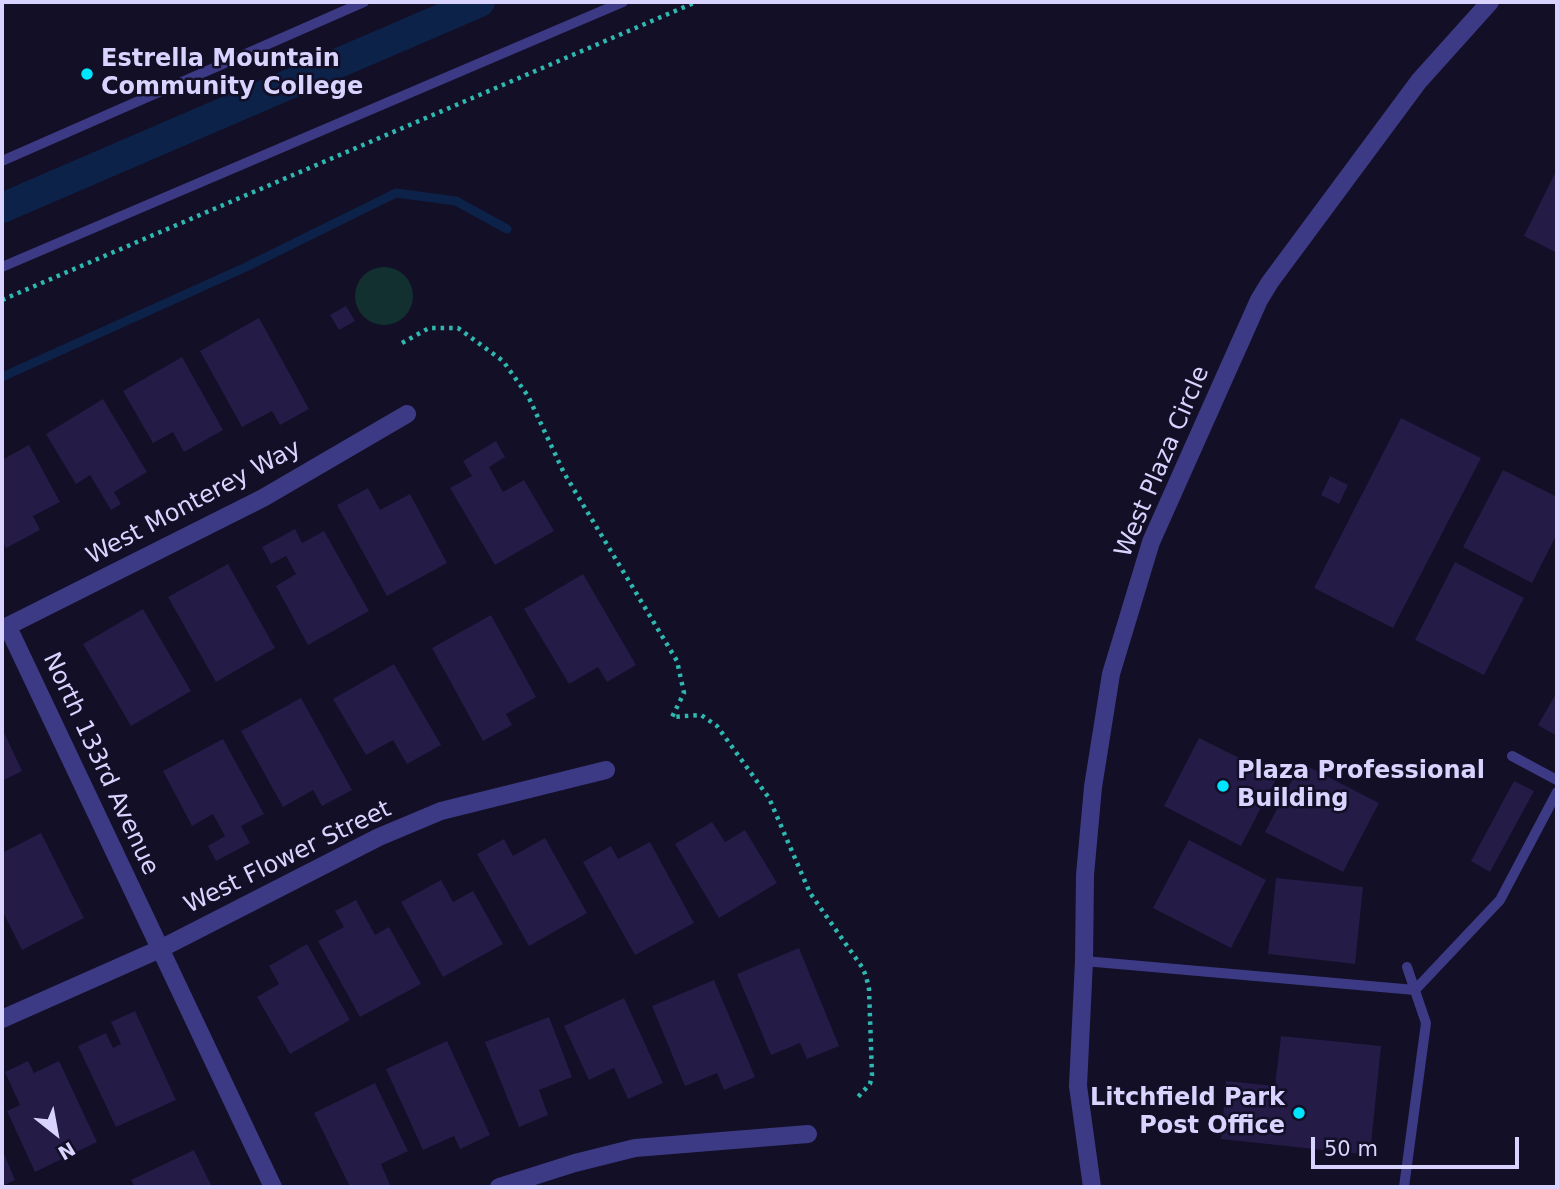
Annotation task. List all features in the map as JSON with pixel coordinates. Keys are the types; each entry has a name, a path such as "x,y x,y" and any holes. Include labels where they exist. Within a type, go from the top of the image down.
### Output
{"street":[{"name":"West Plaza Circle","path":"1092,1187 1078,1086 1085,875 1093,788 1111,674 1152,542 1265,291 1419,81 1490,2"},
{"name":"West Monterey Way","path":"5,628 263,498 407,414"},
{"name":"North 133rd Avenue","path":"5,628 274,1187"},
{"name":"West Flower Street","path":"2,1019 160,949 379,837 441,811 606,770"},
{"path":"499,1187 575,1163 635,1148 808,1134"}],"lane":[{"path":"2,161 364,2"},
{"path":"2,268 623,2"},
{"path":"1512,756 1557,780"},
{"path":"1415,990 1500,900 1557,792"},
{"path":"1084,961 1415,990"},
{"path":"1404,1187 1426,1023 1407,967"}],"path":[{"path":"2,300 696,2"},
{"path":"402,343 429,328 458,328 503,361 528,396 564,473 677,661 684,693 672,717 701,715 717,726 769,798 810,893 862,967 869,989 872,1074 870,1084 857,1098"}],"green space":[{"path":"384,267 395,269 408,280 413,296 411,307 400,320 384,325 373,323 360,312 355,296 357,285 368,272"}],"building":[{"path":"1557,169 1557,253 1524,236"},
{"path":"346,306 355,321 339,330 330,315"},
{"path":"259,318 309,409 280,425 272,411 242,427 200,351"},
{"path":"182,357 223,430 184,452 173,432 153,443 123,391"},
{"path":"103,399 147,472 114,492 121,504 111,510 90,475 76,484 46,434"},
{"path":"1401,418 1481,458 1393,628 1314,588"},
{"path":"496,441 505,457 489,467 503,492 524,480 554,531 495,565 450,488 472,476 463,461"},
{"path":"29,445 60,502 33,516 40,530 6,548 2,540 2,460"},
{"path":"1503,470 1557,497 1557,534 1532,583 1463,547"},
{"path":"1330,476 1348,485 1339,504 1321,495"},
{"path":"368,488 380,510 410,494 447,563 387,596 337,505"},
{"path":"295,529 302,543 324,531 369,611 308,645 276,586 296,574 286,556 271,564 262,547"},
{"path":"1455,562 1524,598 1484,675 1415,640"},
{"path":"228,564 275,648 216,682 168,597"},
{"path":"583,574 636,665 607,682 598,667 569,684 524,609"},
{"path":"143,609 191,691 131,726 83,644"},
{"path":"491,615 536,697 506,714 512,725 483,741 432,648"},
{"path":"394,664 441,745 407,764 393,740 366,755 333,699"},
{"path":"1557,692 1557,736 1538,725"},
{"path":"301,698 352,790 322,806 313,790 283,807 241,731"},
{"path":"2,728 22,771 2,781"},
{"name":"Plaza Professional Building","path":"1199,738 1277,777 1241,846 1164,806"},
{"path":"223,739 264,814 241,826 250,843 216,861 208,846 225,836 213,814 192,826 163,771"},
{"path":"1301,763 1379,803 1343,872 1265,832"},
{"path":"1514,781 1534,791 1490,872 1471,861"},
{"path":"712,822 725,842 745,830 777,883 719,918 675,844"},
{"path":"41,833 84,918 22,950 2,910 2,853"},
{"path":"545,838 587,913 529,946 477,854 504,839 513,856"},
{"path":"1189,840 1266,880 1231,948 1153,908"},
{"path":"650,842 694,923 635,955 583,862 611,846 618,859"},
{"path":"1276,878 1363,887 1355,964 1268,954"},
{"path":"441,880 453,902 473,891 503,944 443,977 401,902"},
{"path":"356,900 375,935 389,927 421,984 360,1017 318,941 344,927 335,911"},
{"path":"307,944 350,1020 290,1054 257,997 279,984 269,966"},
{"path":"799,948 839,1046 807,1059 800,1043 771,1055 737,974"},
{"path":"714,980 755,1077 724,1090 717,1073 685,1086 652,1006"},
{"path":"624,998 663,1083 628,1099 614,1068 589,1080 564,1026"},
{"path":"135,1011 176,1100 116,1127 78,1046 106,1033 113,1048 121,1044 111,1022"},
{"path":"549,1017 572,1077 539,1090 548,1115 519,1127 485,1042"},
{"name":"Litchfield Park Post Office","path":"1281,1036 1381,1046 1370,1155 1221,1139 1226,1081 1275,1086"},
{"path":"447,1041 490,1135 460,1149 454,1136 423,1150 386,1069"},
{"path":"28,1061 34,1073 59,1061 97,1142 35,1172 7,1111 20,1105 5,1072"},
{"path":"375,1083 408,1151 381,1164 390,1185 350,1187 314,1113"},
{"path":"2,1149 15,1180 2,1186"},
{"path":"194,1150 212,1187 135,1187 131,1180"}],"waterway":[{"path":"2,208 480,2"},
{"path":"2,377 246,267 396,193 456,201 507,229"}],"place":[{"name":"Estrella Mountain Community College","path":"87,74"},
{"name":"Plaza Professional Building","path":"1223,786"},
{"name":"Litchfield Park Post Office","path":"1299,1113"}]}
